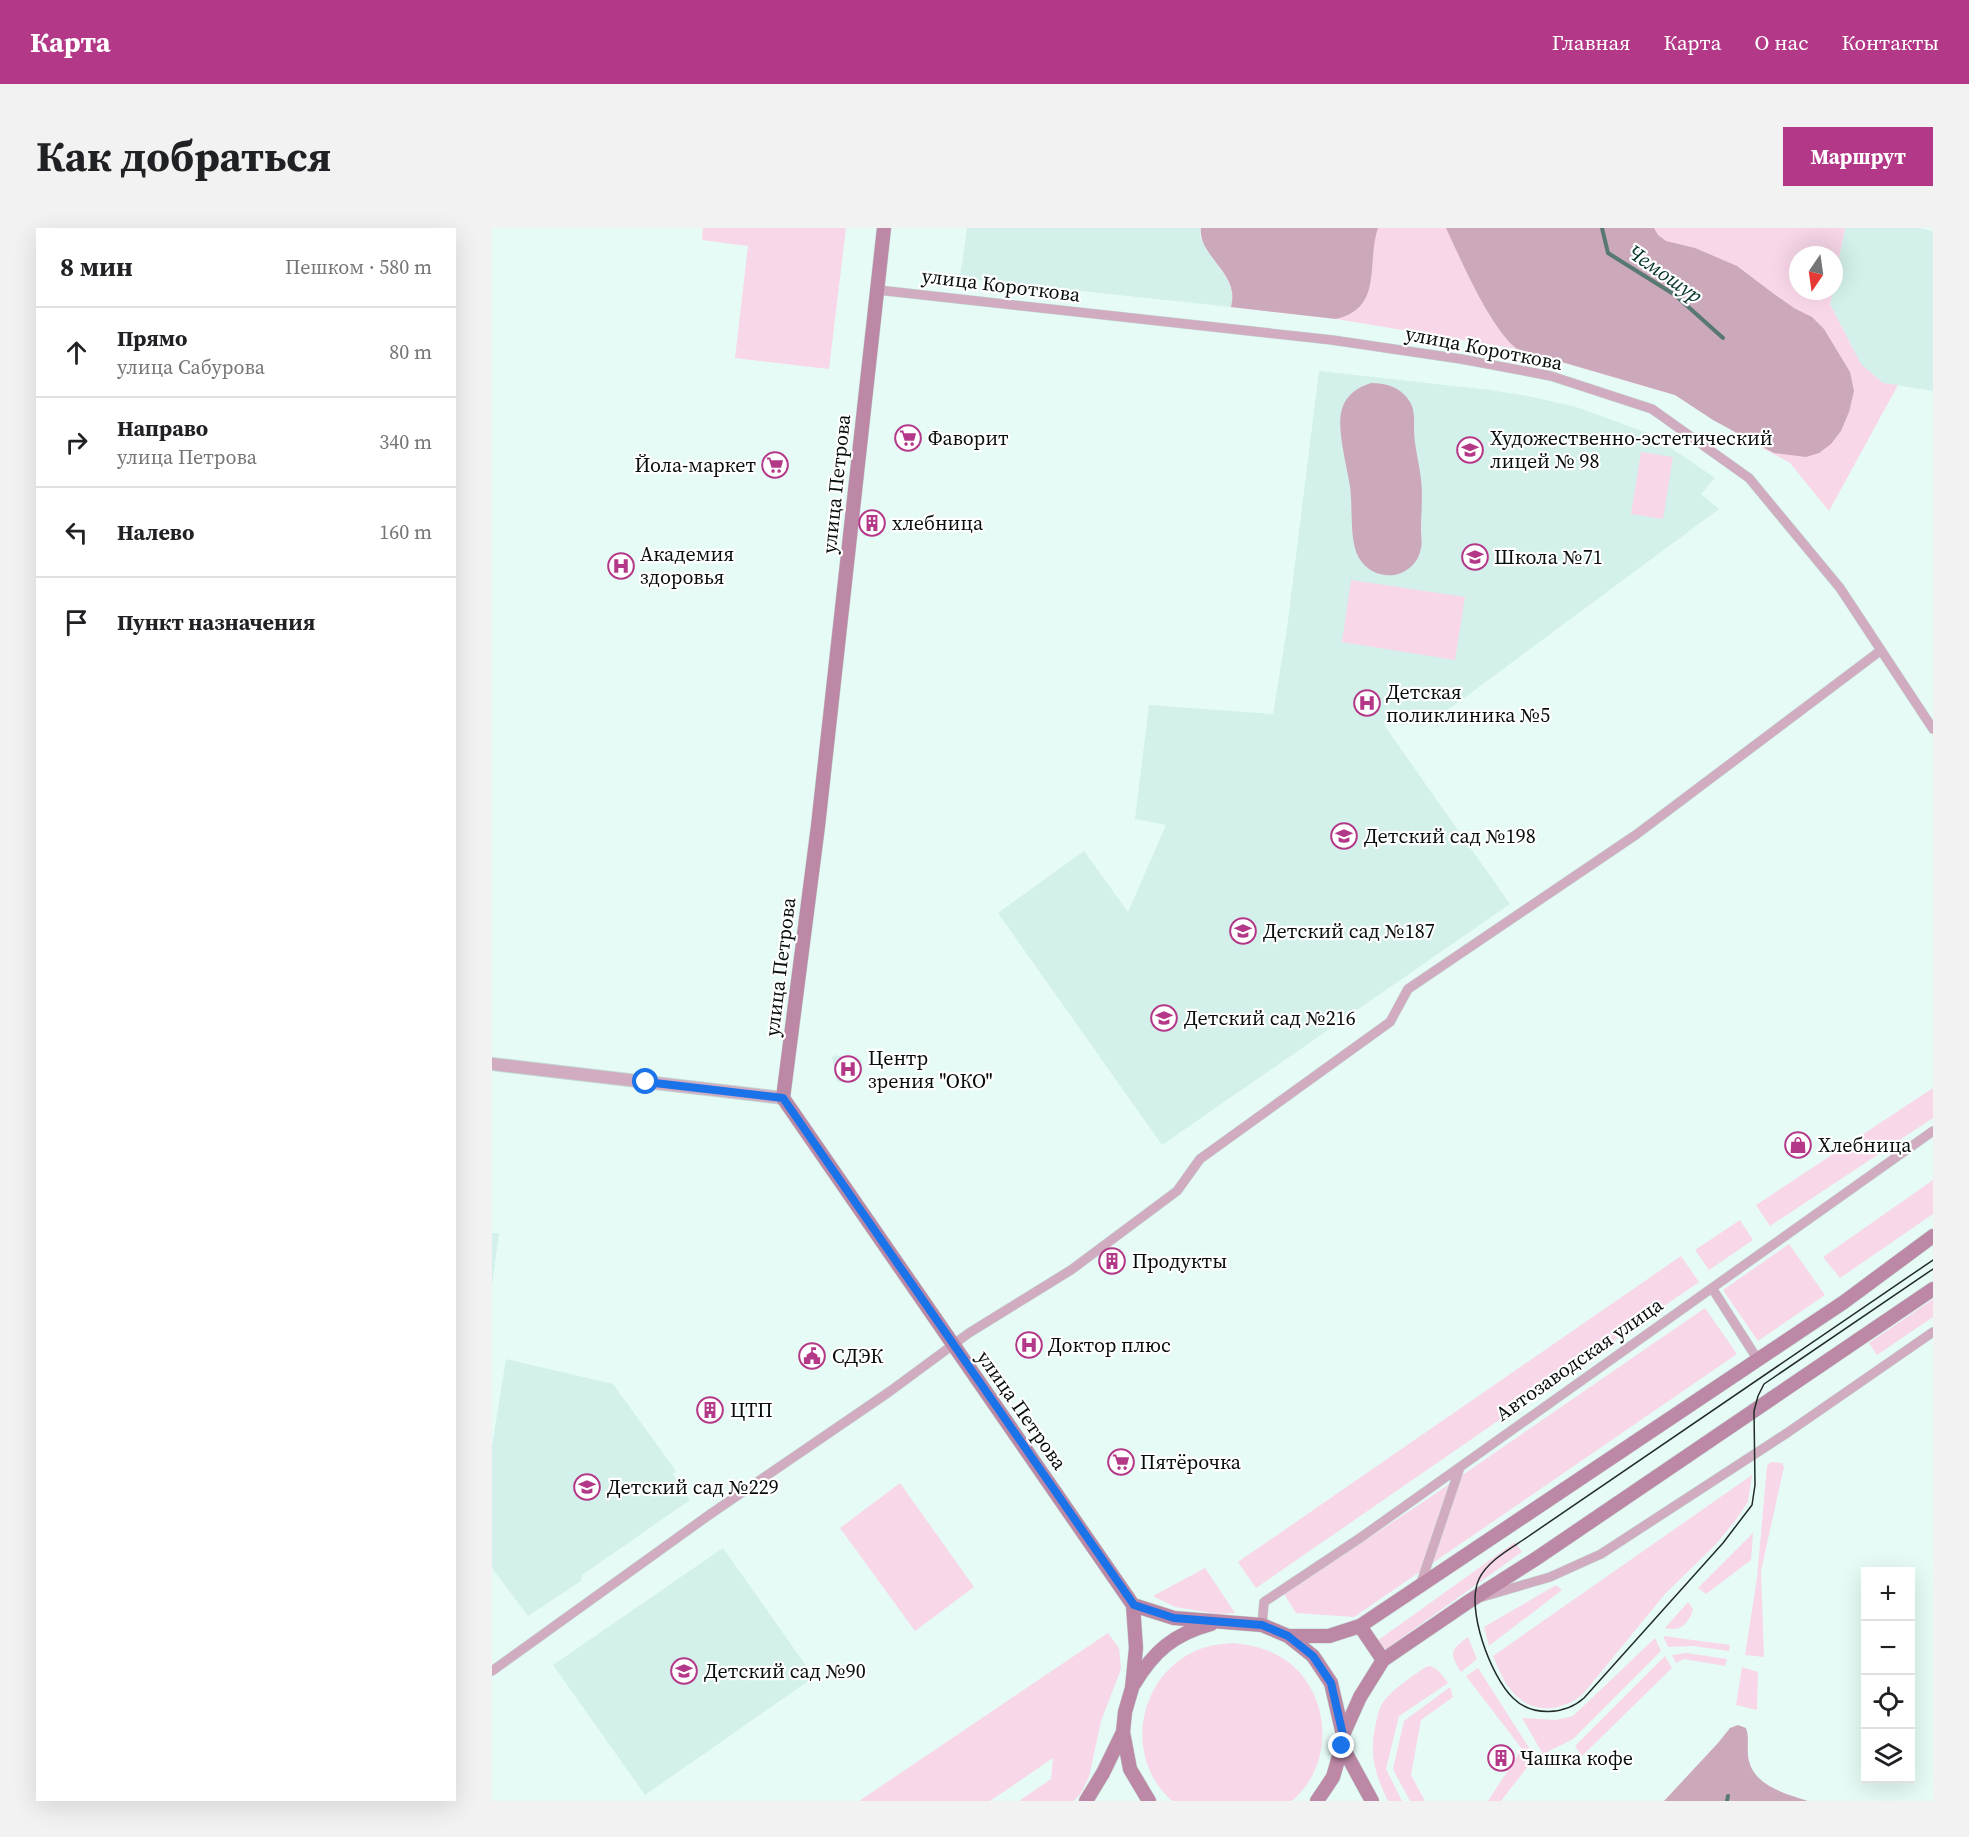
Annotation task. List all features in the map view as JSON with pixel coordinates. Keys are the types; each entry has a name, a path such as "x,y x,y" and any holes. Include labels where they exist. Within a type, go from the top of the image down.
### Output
{"main road":[{"name":"улица Петрова","path":"884,228 820,803 783,1098 1134,1605"},
{"path":"1288,1636 1329,1636 1360,1626 1858,1292 1933,1236"},
{"path":"1317,1801 1333,1776 1342,1741 1360,1697 1383,1660 1933,1289"},
{"path":"1149,1801 1130,1769 1123,1732 1125,1712 1132,1688 1136,1648 1134,1605 1174,1618 1262,1625 1288,1636 1313,1656 1331,1683 1342,1741 1372,1801"},
{"path":"1132,1688 1146,1664 1167,1643 1192,1629 1220,1622"},
{"path":"1360,1626 1383,1660"},
{"path":"1086,1801 1123,1732"}],"street":[{"name":"улица Короткова","path":"878,290 1332,340 1461,359 1551,376 1652,410 1749,478 1840,588 1933,729"},
{"path":"492,1671 709,1515 889,1392 969,1333 1071,1270 1177,1191 1200,1159 1390,1022 1408,989 1637,834 1880,651"},
{"path":"492,1064 783,1098"},
{"name":"Автозаводская улица","path":"1262,1625 1264,1602 1360,1538 1933,1131"},
{"path":"1712,1288 1758,1360"},
{"path":"1468,1602 1550,1577 1600,1554 1787,1432 1933,1332"},
{"path":"1421,1583 1460,1467"}],"shaded area":[{"path":"703,228 846,228 829,369 735,358 748,246 702,240"},
{"path":"967,228 1201,228 1200,237 1227,279 1233,293 1231,307 960,278"},
{"path":"1201,228 1845,228 1841,246 1789,246 1789,300 1831,300 1830,304 1861,364 1883,383 1898,385 1829,511 1790,463 1744,438 1675,395 1517,349 1336,319 1231,307 1230,284 1201,236"},
{"path":"1201,228 1378,228 1367,294 1361,305 1351,313 1336,319 1231,307 1230,284 1204,244"},
{"path":"1446,228 1654,228 1658,235 1666,241 1695,248 1737,266 1794,308 1812,317 1824,329 1850,372 1854,391 1841,431 1831,444 1819,453 1806,457 1774,453 1713,420 1675,395 1517,349 1497,326 1487,310"},
{"path":"1845,228 1919,228 1933,231 1933,391 1883,383 1861,364 1830,304 1831,300 1843,300 1841,246"},
{"path":"1319,371 1490,390 1576,407 1648,433 1715,478 1701,494 1719,509 1429,724 1384,725 1510,904 1162,1145 998,913 1084,851 1128,912 1166,825 1135,819 1149,705 1273,714 1287,628"},
{"path":"1371,383 1388,385 1403,393 1410,402 1414,415 1415,441 1422,485 1421,546 1414,564 1394,575 1379,574 1369,569 1356,551 1350,486 1341,436 1340,417 1344,404 1357,389"},
{"path":"1641,452 1673,457 1663,519 1631,514"},
{"path":"1351,580 1465,597 1455,660 1342,642"},
{"name":"Центр зрения \"ОКО\"","path":"837,1055 861,1059 863,1072 847,1081 837,1082 832,1057"},
{"path":"1933,1088 1933,1118 1770,1226 1756,1205"},
{"path":"1933,1180 1933,1214 1840,1278 1823,1257"},
{"path":"1740,1220 1753,1240 1709,1270 1695,1250"},
{"path":"492,1233 499,1233 492,1286"},
{"path":"1789,1244 1825,1295 1758,1341 1723,1290"},
{"path":"1681,1256 1699,1282 1256,1588 1238,1562"},
{"path":"1933,1299 1933,1317 1877,1355 1869,1343"},
{"path":"1705,1308 1737,1354 1354,1617 1296,1613 1284,1594 1429,1498"},
{"name":"Детский сад №229","path":"506,1359 613,1384 676,1471 673,1474 690,1500 582,1575 581,1581 528,1616 492,1568 492,1446"},
{"path":"1771,1462 1782,1463 1784,1467 1761,1571 1764,1657 1745,1655 1757,1578 1767,1466"},
{"path":"1752,1475 1748,1502 1735,1521 1716,1544 1665,1594 1583,1694 1566,1704 1546,1708 1527,1704 1511,1690 1493,1656"},
{"path":"900,1483 974,1587 915,1631 840,1528"},
{"path":"1753,1533 1751,1560 1706,1594 1698,1588"},
{"path":"1515,1542 1522,1552 1386,1649 1379,1647 1377,1641"},
{"name":"Детский сад №90","path":"723,1548 814,1677 645,1795 553,1665"},
{"path":"1205,1568 1235,1613 1218,1614 1175,1607 1153,1596"},
{"path":"1556,1585 1562,1590 1489,1646 1484,1627"},
{"path":"1688,1602 1693,1609 1686,1623 1675,1629 1665,1628"},
{"path":"1108,1633 1119,1648 1121,1669 1101,1721 1089,1777 1074,1801 1019,1801 1051,1779 1053,1758 990,1801 859,1801"},
{"path":"1663,1636 1730,1645 1729,1651 1693,1646 1668,1647"},
{"path":"1468,1637 1477,1659 1461,1672 1454,1660 1453,1652"},
{"path":"1655,1638 1661,1651 1573,1739 1543,1754 1522,1718 1556,1720 1573,1716"},
{"path":"1232,1643 1263,1649 1278,1656 1292,1665 1305,1679 1315,1696 1320,1714 1321,1752 1315,1770 1305,1787 1292,1801 1172,1801 1156,1783 1147,1762 1143,1740 1144,1718 1151,1696 1162,1677 1179,1661 1200,1649"},
{"path":"1686,1653 1727,1659 1725,1666 1684,1659 1676,1663 1672,1655"},
{"path":"1665,1656 1672,1668 1582,1756 1575,1746"},
{"path":"1429,1666 1438,1670 1448,1683 1399,1716 1386,1769 1402,1801 1388,1801 1373,1757 1373,1738 1379,1711 1384,1701 1402,1683"},
{"path":"1742,1667 1758,1672 1757,1710 1736,1705"},
{"path":"1478,1668 1535,1757 1501,1801 1488,1801 1522,1749 1466,1676"},
{"path":"1450,1687 1453,1697 1421,1720 1411,1775 1425,1801 1410,1801 1393,1769 1404,1721"},
{"path":"1738,1725 1746,1728 1749,1761 1758,1777 1772,1788 1808,1801 1664,1801 1730,1728"}],"waterway":[{"name":"Чемошур","path":"1602,228 1608,253 1675,295 1723,338"},
{"path":"1727,1801 1728,1796"}],"tram line":[{"path":"1933,1260 1505,1552 1487,1567 1479,1579 1476,1592 1475,1607 1478,1624 1482,1642 1496,1675 1513,1698 1529,1708 1548,1712 1568,1708 1584,1698 1723,1543 1752,1505 1755,1485 1754,1411 1764,1384 1933,1269"}],"place":[{"name":"Фаворит","path":"908,438"},
{"name":"Художественно-эстетический лицей № 98","path":"1470,450"},
{"name":"Йола-маркет","path":"775,465"},
{"name":"хлебница","path":"872,523"},
{"name":"Школа №71","path":"1475,557"},
{"name":"Академия здоровья","path":"621,566"},
{"name":"Детская поликлиника №5","path":"1367,703"},
{"name":"Детский сад №198","path":"1344,836"},
{"name":"Детский сад №187","path":"1243,931"},
{"name":"Детский сад №216","path":"1164,1018"},
{"name":"Центр зрения \"ОКО\"","path":"848,1069"},
{"name":"Хлебница","path":"1798,1145"},
{"name":"Продукты","path":"1112,1261"},
{"name":"Доктор плюс","path":"1029,1345"},
{"name":"СДЭК","path":"812,1356"},
{"name":"ЦТП","path":"710,1410"},
{"name":"Пятёрочка","path":"1121,1462"},
{"name":"Детский сад №229","path":"587,1487"},
{"name":"Детский сад №90","path":"684,1671"},
{"name":"Чашка кофе","path":"1501,1758"}],"route":[{"path":"646,1082 783,1098 1134,1605 1174,1618 1262,1625 1288,1636 1313,1656 1331,1683 1343,1735 1342,1746"}]}
